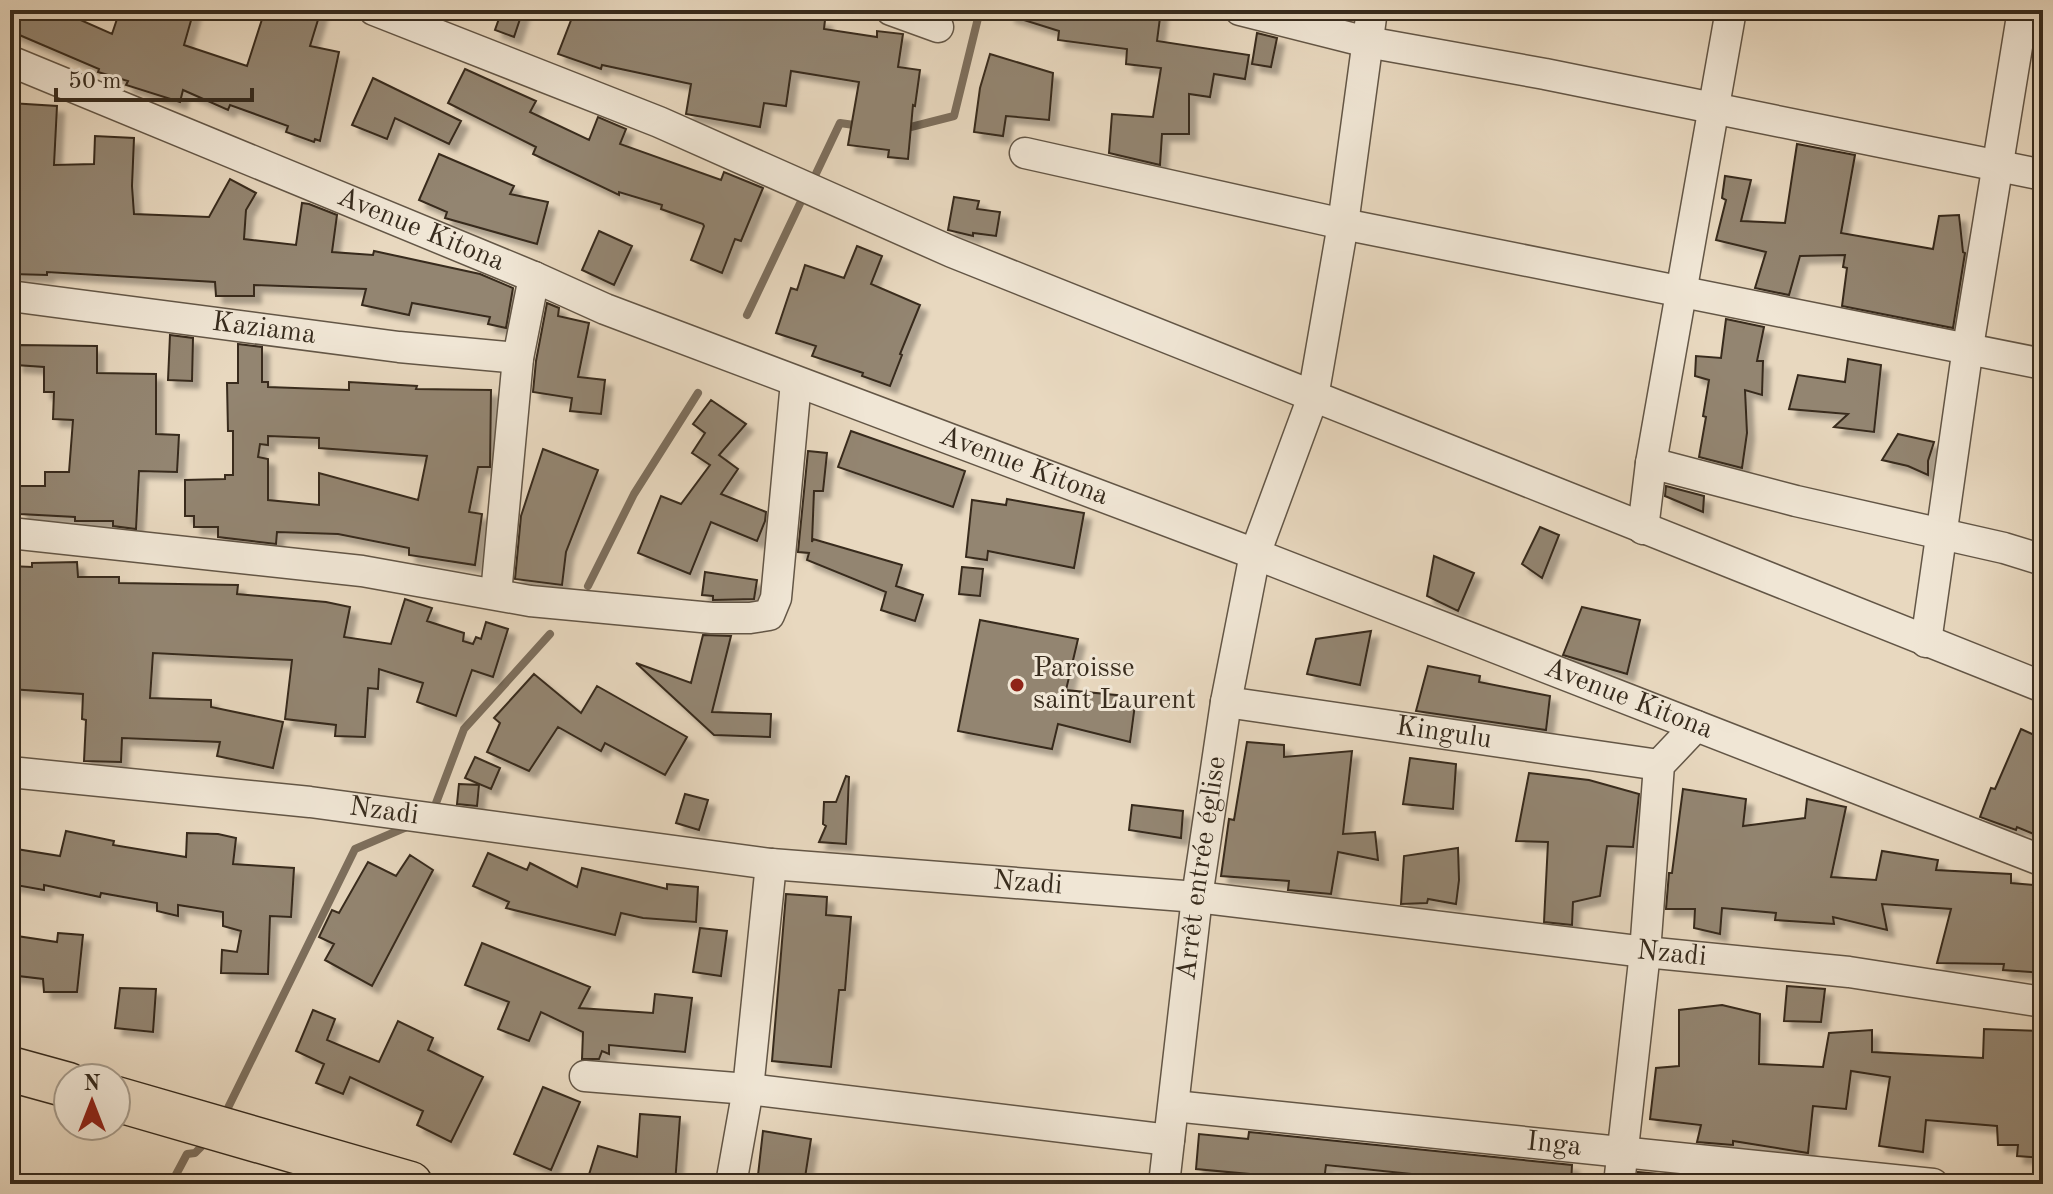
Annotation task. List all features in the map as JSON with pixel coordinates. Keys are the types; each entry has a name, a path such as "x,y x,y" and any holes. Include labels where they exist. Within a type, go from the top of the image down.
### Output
{"highway":[{"path":"10,1069 52,1081"},
{"path":"132,1104 410,1184"}],"street":[{"path":"374,10 659,122 952,252 2043,687"},
{"path":"891,10 938,27"},
{"path":"1240,10 1367,42 2043,175"},
{"name":"Arrêt entrée église","path":"1164,1184 1197,897 1226,702 1255,554 1313,397 1343,224 1372,10"},
{"path":"1643,529 1651,463 1731,10"},
{"path":"1926,642 1968,347 2023,10"},
{"name":"Avenue Kitona","path":"10,61 605,309 1255,554 2043,861"},
{"path":"1025,153 1343,224 2043,364"},
{"path":"496,594 518,358 534,277"},
{"name":"Kaziama","path":"10,296 399,347 518,358"},
{"path":"10,533 362,571 530,601 712,618 769,615 776,598 796,382"},
{"path":"1651,463 2043,560"},
{"name":"Kingulu","path":"1226,702 1659,765"},
{"path":"1619,1184 1645,952 1659,765 1696,726"},
{"name":"Nzadi","path":"10,772 310,802 771,864 1197,897 1645,952 1849,972 2043,1002"},
{"path":"731,1184 748,1089 771,864"},
{"path":"585,1076 748,1089 1169,1140"},
{"name":"Inga","path":"1174,1106 1933,1184"}],"building":[{"path":"10,10 58,10 112,34 120,10 194,10 184,45 247,66 265,10 321,10 310,46 339,52 320,141 315,139 314,142 286,132 288,126 230,105 228,110 183,90 180,102 126,85 128,81 98,72 99,69 10,31"},
{"path":"502,10 523,10 514,37 495,30"},
{"path":"575,10 794,10 793,16 825,20 824,29 877,37 877,31 903,34 898,67 920,70 908,159 888,157 889,150 848,145 859,82 791,71 786,106 764,103 760,127 686,114 691,84 602,65 601,69 558,54"},
{"path":"1009,10 1161,10 1157,41 1249,55 1245,79 1214,74 1210,97 1189,94 1189,134 1162,134 1160,165 1109,153 1112,114 1153,117 1161,68 1126,64 1127,49 1058,40 1059,31 1008,15"},
{"path":"1257,33 1277,38 1271,67 1252,64"},
{"path":"990,54 1053,73 1049,120 1006,116 1003,136 974,132 980,88"},
{"path":"465,69 536,101 530,112 589,140 598,117 626,129 620,144 721,180 724,172 763,188 741,241 735,239 722,273 691,260 703,224 661,209 662,205 619,192 619,195 533,154 536,147 448,103"},
{"path":"373,78 461,121 449,144 395,118 387,139 352,125"},
{"path":"10,103 57,106 54,165 94,164 95,136 134,138 134,214 209,217 230,179 256,193 246,210 244,239 296,245 302,203 309,204 337,215 332,252 373,255 374,251 480,274 513,288 506,328 488,324 490,317 412,303 409,315 362,305 366,289 254,285 254,296 216,296 215,282 47,272 47,275 12,274 15,222 10,222"},
{"path":"1797,144 1855,155 1841,233 1933,249 1939,216 1959,215 1965,253 1953,328 1842,306 1847,268 1843,267 1845,255 1800,256 1789,295 1755,288 1766,252 1716,240 1726,200 1722,198 1725,176 1751,180 1741,221 1785,223"},
{"path":"439,154 514,186 510,194 548,202 537,244 445,218 447,212 419,200"},
{"path":"954,197 979,201 977,209 1000,212 996,236 973,233 973,236 948,230"},
{"path":"599,231 632,246 614,285 582,270"},
{"path":"857,246 882,256 871,284 920,305 890,386 862,376 863,373 812,356 816,346 776,333 791,288 797,290 805,265 844,278"},
{"path":"547,303 559,308 558,316 589,323 578,377 605,380 601,414 570,411 572,398 533,392"},
{"path":"1726,319 1764,327 1757,361 1763,361 1762,395 1745,390 1747,433 1742,468 1699,457 1709,380 1695,376 1696,356 1721,358"},
{"path":"170,335 193,338 192,381 168,380"},
{"path":"238,344 262,347 262,382 268,382 268,387 349,390 349,382 417,386 416,389 491,390 490,467 478,467 469,512 482,514 475,565 409,555 409,548 338,534 277,532 276,544 218,537 218,527 194,527 194,516 185,516 185,480 225,479 225,475 233,475 233,431 228,431 227,383 238,383","holes":["268,436 319,438 319,448 427,456 418,500 319,473 319,505 268,500 268,459 258,457 260,444 268,445"]},
{"path":"18,345 97,346 97,373 156,374 156,434 179,435 177,472 139,471 136,529 113,526 113,521 75,521 75,517 20,514 20,486 45,486 45,472 69,472 73,420 53,419 54,392 44,392 44,367 16,365"},
{"path":"1848,359 1881,365 1874,432 1834,427 1848,414 1789,409 1798,375 1845,382"},
{"path":"711,400 746,424 719,455 738,469 721,494 766,512 765,521 757,541 711,522 690,574 638,553 661,496 681,504 710,465 692,453 705,433 693,424"},
{"path":"851,431 965,471 953,507 838,467"},
{"path":"1898,434 1934,442 1928,461 1928,475 1882,460"},
{"path":"543,449 598,470 566,552 562,585 515,579 521,516"},
{"path":"808,451 827,453 823,491 814,491 812,542 813,539 902,565 896,586 923,595 915,621 881,610 886,592 807,560 809,553 798,552"},
{"path":"1666,486 1704,496 1703,512 1665,496"},
{"path":"1007,499 1084,513 1074,568 988,551 987,560 966,557 972,500 1006,505"},
{"path":"1540,527 1559,535 1542,578 1522,564"},
{"path":"1434,556 1474,573 1458,611 1427,596"},
{"path":"77,562 78,577 119,577 119,583 238,585 237,594 350,607 344,637 391,644 405,599 432,608 427,621 464,633 463,641 473,644 476,637 481,639 486,622 508,629 493,677 472,670 456,716 417,702 423,683 379,669 378,689 368,688 365,737 335,736 336,725 285,719 292,660 153,653 150,698 211,700 211,707 283,722 273,768 217,756 220,742 122,738 121,762 84,761 86,720 82,719 83,694 10,689 10,566"},
{"path":"962,567 983,569 980,596 959,594"},
{"path":"705,572 757,580 754,599 713,600 713,596 702,595"},
{"path":"1582,607 1640,620 1627,674 1563,655"},
{"name":"Paroisse saint Laurent","path":"980,620 1078,639 1066,690 1136,697 1130,742 1058,724 1052,749 958,731"},
{"path":"1371,631 1360,685 1307,674 1316,639"},
{"path":"703,635 731,636 712,712 771,714 770,737 714,735 636,663 691,683"},
{"path":"1428,666 1480,676 1479,682 1550,696 1546,730 1416,711"},
{"path":"534,674 581,713 597,686 687,737 665,775 605,743 601,751 558,727 529,771 487,752 500,723 494,718"},
{"path":"2021,729 2043,739 2043,838 1980,817"},
{"path":"1247,742 1284,745 1284,757 1352,751 1343,834 1375,832 1378,860 1338,852 1331,894 1288,890 1289,881 1221,876 1229,819 1234,820"},
{"path":"475,757 500,768 491,789 465,778"},
{"path":"1410,758 1456,764 1453,809 1403,804"},
{"path":"1529,773 1589,780 1639,794 1633,847 1607,846 1600,896 1573,902 1572,925 1544,922 1548,842 1516,841"},
{"path":"846,776 849,777 846,844 819,842 826,826 823,824 824,802 836,802"},
{"path":"459,784 479,785 477,806 457,804"},
{"path":"1683,789 1746,799 1743,826 1805,818 1807,799 1846,807 1831,877 1876,880 1882,851 1938,860 1936,870 2011,874 2011,883 2035,885 2033,902 2043,903 2043,973 2003,970 2004,964 1937,963 1951,909 1882,904 1887,930 1833,917 1834,924 1775,920 1776,913 1722,908 1720,934 1694,928 1695,909 1666,909"},
{"path":"685,794 708,800 699,830 676,823"},
{"path":"1132,805 1183,811 1181,838 1129,830"},
{"path":"66,831 114,841 113,845 186,857 187,833 218,834 236,838 233,864 294,868 291,917 270,916 268,974 221,973 222,950 237,952 241,931 223,926 223,912 178,905 178,916 157,911 157,903 101,893 100,897 44,885 44,890 10,884 10,848 60,856"},
{"path":"1458,848 1456,904 1428,899 1427,903 1401,904 1404,856"},
{"path":"488,853 527,870 530,863 577,887 582,868 667,889 667,884 698,887 696,922 621,913 615,935 506,908 509,902 473,886"},
{"path":"410,855 433,870 372,986 325,960 334,944 319,937 332,910 339,913 368,862 396,876"},
{"path":"786,894 827,897 826,915 851,917 845,990 839,990 831,1067 772,1061"},
{"path":"700,928 727,931 721,976 693,972"},
{"path":"58,933 83,935 77,992 44,992 43,979 10,975 10,935 57,942"},
{"path":"482,943 590,987 579,1008 653,1013 655,994 692,998 685,1052 609,1045 609,1054 602,1051 599,1059 582,1059 583,1032 541,1012 529,1041 498,1029 509,1002 465,985"},
{"path":"1787,986 1825,989 1821,1022 1784,1021"},
{"path":"120,988 156,989 153,1032 115,1028"},
{"path":"1722,1005 1760,1014 1759,1064 1823,1067 1829,1033 1872,1030 1872,1052 1983,1058 1984,1029 2043,1031 2043,1158 2017,1156 2018,1145 1998,1145 1997,1126 1926,1120 1923,1152 1879,1146 1890,1077 1851,1071 1846,1109 1813,1106 1808,1153 1733,1141 1733,1145 1697,1142 1701,1125 1650,1119 1656,1068 1679,1066 1679,1010"},
{"path":"313,1010 335,1019 327,1040 379,1062 398,1021 433,1038 428,1050 483,1077 451,1142 417,1125 423,1111 350,1077 343,1094 316,1083 324,1064 296,1051"},
{"path":"543,1087 580,1102 551,1170 514,1154"},
{"path":"640,1114 680,1117 675,1184 624,1180 622,1184 586,1184 598,1146 637,1157"},
{"path":"763,1131 811,1139 804,1184 757,1184"},
{"path":"1249,1132 1572,1165 1571,1184 1478,1184 1478,1181 1326,1165 1324,1181 1196,1169 1199,1134 1248,1139"},
{"path":"1638,1172 1690,1177 1689,1184 1637,1184"}],"waterway":[{"path":"903,129 954,116 980,10"},
{"path":"812,182 840,123 861,126"},
{"path":"747,315 805,193"},
{"path":"588,586 634,494 698,393"},
{"path":"433,811 464,729 550,634"},
{"path":"223,1118 355,849 409,826"},
{"path":"171,1184 187,1154 195,1153 209,1139"}],"place":[{"name":"Paroisse saint Laurent","path":"1017,685"}]}
